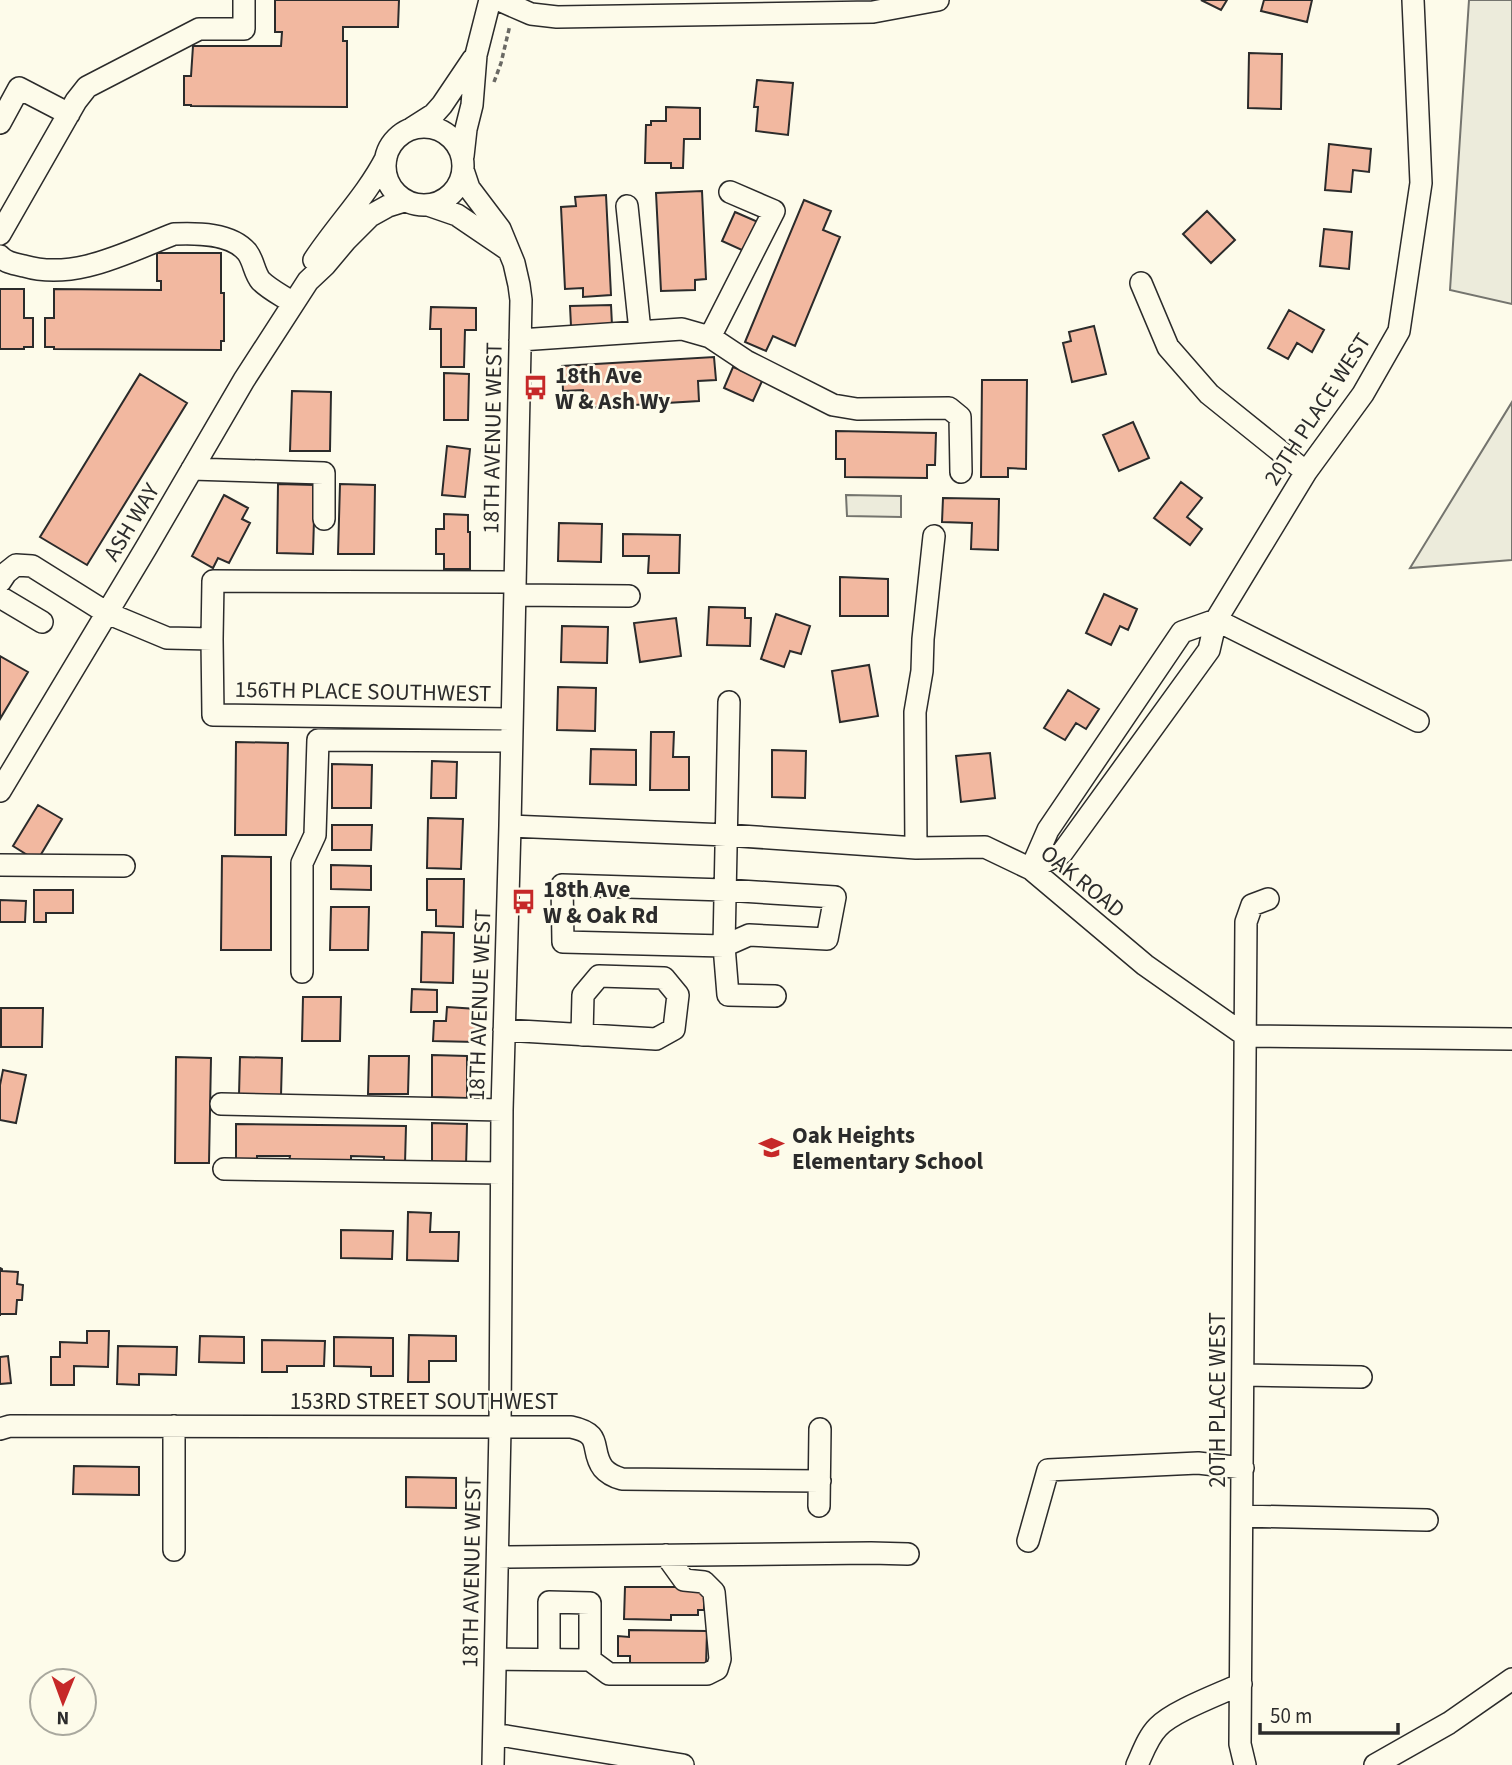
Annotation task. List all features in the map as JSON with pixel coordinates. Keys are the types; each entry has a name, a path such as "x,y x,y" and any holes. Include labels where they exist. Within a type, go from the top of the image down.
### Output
{"street":[{"path":"0,234 87,87 199,29 244,29 244,0"},
{"path":"428,205 441,202 452,194 459,184 476,55 490,0"},
{"path":"499,0 531,14 556,17 873,12 938,0"},
{"name":"20TH PLACE WEST","path":"1031,869 1062,852 1209,650 1216,620 1306,472 1363,394 1399,331 1421,183 1413,0"},
{"path":"476,55 434,114 399,136 391,145 387,156 388,183 404,201 428,205 457,215 507,249"},
{"path":"0,123 19,88 69,114"},
{"path":"411,129 424,127 446,131 453,138 463,164"},
{"name":"ASH WAY","path":"308,281 314,260 330,235 373,181 387,156"},
{"name":"18TH AVENUE WEST","path":"463,164 470,188 500,229 514,263 521,300 502,1110 500,1428 493,1765"},
{"path":"710,337 774,211 730,192"},
{"name":"ASH WAY","path":"0,791 244,380 308,281 370,216 404,201"},
{"path":"627,206 640,331"},
{"path":"0,256 5,261 38,270 81,268 174,234 224,238 246,251 259,279 265,285 293,303"},
{"path":"1141,283 1168,347 1209,394 1306,472"},
{"path":"520,340 682,329 710,337 746,361 833,405 857,409 949,408 960,417 961,472"},
{"path":"192,470 324,473 324,519"},
{"path":"916,848 915,712 922,671 934,536"},
{"path":"0,582 16,565 32,566 107,614 167,638 212,639 213,581 515,589 629,596"},
{"path":"0,597 42,622"},
{"path":"1031,869 1048,830 1182,632 1216,620 1418,721"},
{"name":"156TH PLACE SOUTHWEST","path":"212,639 213,715 512,719"},
{"path":"729,702 724,946 729,995 775,996"},
{"path":"302,972 302,863 315,835 318,740 511,741"},
{"name":"OAK ROAD","path":"510,826 726,835 916,848 985,847 1031,869 1144,965 1246,1036"},
{"path":"0,865 124,866"},
{"path":"562,884 725,890 835,897 827,939 749,935 724,946 563,942 562,884"},
{"name":"20TH PLACE WEST","path":"1245,1765 1240,1744 1246,922 1252,905 1268,899"},
{"path":"623,977 624,943"},
{"path":"504,1030 582,1035 656,1039 674,1030 678,995 664,978 599,976 583,995 582,1035"},
{"path":"1246,1036 1512,1039"},
{"path":"220,1104 502,1110"},
{"path":"224,1169 501,1174"},
{"path":"1243,1375 1361,1377"},
{"name":"153RD STREET SOUTHWEST","path":"0,1429 10,1426 571,1427 583,1430 590,1436 596,1445 604,1470 622,1479 820,1481"},
{"path":"174,1426 174,1550"},
{"path":"819,1506 820,1429"},
{"path":"1028,1541 1048,1470 1198,1462 1242,1468"},
{"path":"1242,1516 1427,1520"},
{"path":"498,1557 908,1554"},
{"path":"496,1659 590,1660 609,1674 707,1674 717,1669 720,1659 714,1592 704,1582 684,1580 666,1555"},
{"path":"549,1659 549,1602 590,1603 590,1660"},
{"path":"1375,1765 1449,1723 1512,1679"},
{"path":"1137,1765 1160,1724 1241,1684"},
{"path":"494,1734 683,1765"}],"path":[{"path":"492,88 512,18"}],"shaded area":[{"path":"1469,0 1512,0 1512,304 1450,290"},
{"path":"1512,402 1512,560 1410,568"},
{"path":"846,495 901,496 901,517 847,516"}],"building":[{"path":"275,0 399,0 398,27 343,27 343,41 347,41 347,107 184,105 184,76 191,76 193,46 281,46 282,32 275,32"},
{"path":"1201,0 1227,0 1221,10"},
{"path":"1264,0 1312,0 1307,22 1261,11"},
{"path":"1249,53 1282,54 1281,109 1248,108"},
{"path":"757,80 793,83 788,135 756,131 758,107 754,107"},
{"path":"666,107 700,108 700,139 684,139 683,168 671,168 671,163 645,163 646,125 651,125 651,121 666,121"},
{"path":"1329,144 1371,149 1369,172 1353,170 1351,192 1325,190"},
{"path":"702,191 706,279 695,280 695,290 661,291 656,193"},
{"path":"606,195 611,295 583,297 583,288 565,289 561,207 576,206 575,197"},
{"path":"804,200 831,211 823,230 840,237 795,346 773,336 766,351 745,342"},
{"path":"1207,211 1235,240 1211,263 1183,234"},
{"path":"735,212 758,222 744,251 722,241"},
{"path":"1324,229 1352,232 1349,269 1320,266"},
{"path":"157,253 221,253 224,341 221,341 221,350 45,347 45,318 54,318 54,289 161,290 161,281 157,281"},
{"path":"0,289 24,289 24,318 33,318 33,347 0,349"},
{"path":"611,305 612,325 571,326 570,306"},
{"path":"431,307 476,308 476,330 465,330 464,367 441,367 441,329 430,329"},
{"path":"1289,310 1324,330 1312,352 1297,343 1288,359 1268,348"},
{"path":"1094,326 1106,374 1072,382 1063,343 1071,341 1069,332"},
{"path":"714,357 716,380 698,381 699,401 584,408 583,390 563,391 562,366"},
{"path":"733,367 763,379 753,401 724,388"},
{"path":"444,373 469,374 468,420 444,420"},
{"path":"140,374 187,403 87,565 40,537"},
{"path":"982,380 1027,380 1026,469 1008,468 1008,477 981,477"},
{"path":"292,391 331,392 330,451 290,451"},
{"path":"1133,422 1149,458 1119,471 1103,435"},
{"path":"836,431 936,433 935,465 927,465 927,478 845,477 845,459 836,459"},
{"path":"447,446 470,449 465,497 442,495"},
{"path":"1181,482 1202,498 1187,517 1202,529 1190,545 1154,518"},
{"path":"278,484 315,485 313,554 277,553"},
{"path":"340,484 375,485 374,554 338,554"},
{"path":"224,495 248,508 242,519 250,523 229,563 218,558 213,568 192,556"},
{"path":"943,498 999,499 998,550 971,549 972,523 942,522"},
{"path":"444,514 468,515 470,569 444,569 444,554 436,554 436,529 444,529"},
{"path":"559,523 602,524 601,562 558,561"},
{"path":"623,534 680,535 679,573 648,573 649,556 623,556"},
{"path":"840,577 888,579 888,616 840,616"},
{"path":"1104,594 1137,609 1128,630 1120,626 1111,645 1086,633"},
{"path":"709,607 745,608 745,618 751,618 750,646 707,645"},
{"path":"776,614 810,626 801,654 790,651 784,667 761,659"},
{"path":"676,618 681,656 640,662 634,623"},
{"path":"562,626 608,627 607,663 561,662"},
{"path":"0,656 28,672 0,719"},
{"path":"869,665 878,716 840,722 832,671"},
{"path":"558,687 596,688 595,731 557,730"},
{"path":"1068,690 1099,709 1086,729 1076,723 1065,740 1044,728"},
{"path":"651,732 674,732 673,757 689,757 689,790 650,790"},
{"path":"236,742 288,743 286,835 235,835"},
{"path":"591,749 636,750 636,785 590,784"},
{"path":"772,750 806,751 805,798 772,797"},
{"path":"990,753 995,798 961,802 956,756"},
{"path":"432,761 457,762 456,798 431,798"},
{"path":"332,764 372,765 371,808 332,808"},
{"path":"38,805 62,819 37,861 13,846"},
{"path":"428,818 463,819 461,869 427,868"},
{"path":"332,825 372,825 371,850 332,850"},
{"path":"222,856 271,857 271,950 221,950"},
{"path":"331,865 371,866 371,890 331,889"},
{"path":"427,879 464,879 463,927 436,926 436,910 427,910"},
{"path":"34,890 73,890 73,913 46,913 46,922 34,922"},
{"path":"0,900 26,901 25,922 0,922"},
{"path":"331,907 369,907 368,950 330,950"},
{"path":"422,932 454,933 453,983 421,982"},
{"path":"412,989 437,990 437,1012 411,1012"},
{"path":"303,997 341,997 340,1041 302,1041"},
{"path":"447,1007 477,1009 475,1042 433,1041 434,1021 446,1021"},
{"path":"1,1008 43,1008 42,1047 1,1047"},
{"path":"432,1055 467,1056 467,1098 432,1097"},
{"path":"369,1056 409,1056 408,1094 368,1094"},
{"path":"176,1057 211,1058 209,1163 175,1163"},
{"path":"240,1057 282,1058 281,1096 239,1095"},
{"path":"3,1070 26,1075 16,1123 0,1120"},
{"path":"432,1123 467,1124 466,1166 432,1165"},
{"path":"236,1124 406,1126 405,1164 384,1163 384,1157 351,1156 351,1162 289,1162 290,1156 257,1156 257,1163 236,1163"},
{"path":"408,1212 431,1213 430,1232 459,1232 458,1261 407,1260"},
{"path":"341,1230 393,1231 392,1259 341,1258"},
{"path":"0,1268 2,1271 18,1272 17,1284 23,1285 22,1300 17,1300 16,1314 0,1314"},
{"path":"87,1331 109,1331 108,1367 74,1366 74,1385 51,1385 51,1357 60,1357 60,1342 87,1343"},
{"path":"409,1335 456,1336 456,1361 429,1361 429,1382 408,1382"},
{"path":"200,1336 244,1337 244,1363 199,1362"},
{"path":"334,1337 393,1338 393,1376 371,1376 371,1367 334,1366"},
{"path":"262,1340 325,1341 324,1366 287,1366 287,1372 262,1372"},
{"path":"118,1346 177,1347 176,1375 139,1374 139,1385 117,1384"},
{"path":"8,1356 11,1383 0,1384 0,1357"},
{"path":"74,1466 139,1467 139,1495 73,1494"},
{"path":"406,1477 456,1478 456,1508 406,1507"},
{"path":"625,1587 704,1587 704,1610 698,1610 698,1615 671,1615 671,1620 624,1619"},
{"path":"629,1630 707,1631 706,1666 630,1665 630,1656 618,1656 618,1636 629,1637"}],"place":[{"name":"18th Ave W & Ash Wy","path":"535,388"},
{"name":"18th Ave W & Oak Rd","path":"523,902"},
{"name":"Oak Heights Elementary School","path":"772,1148"}]}
